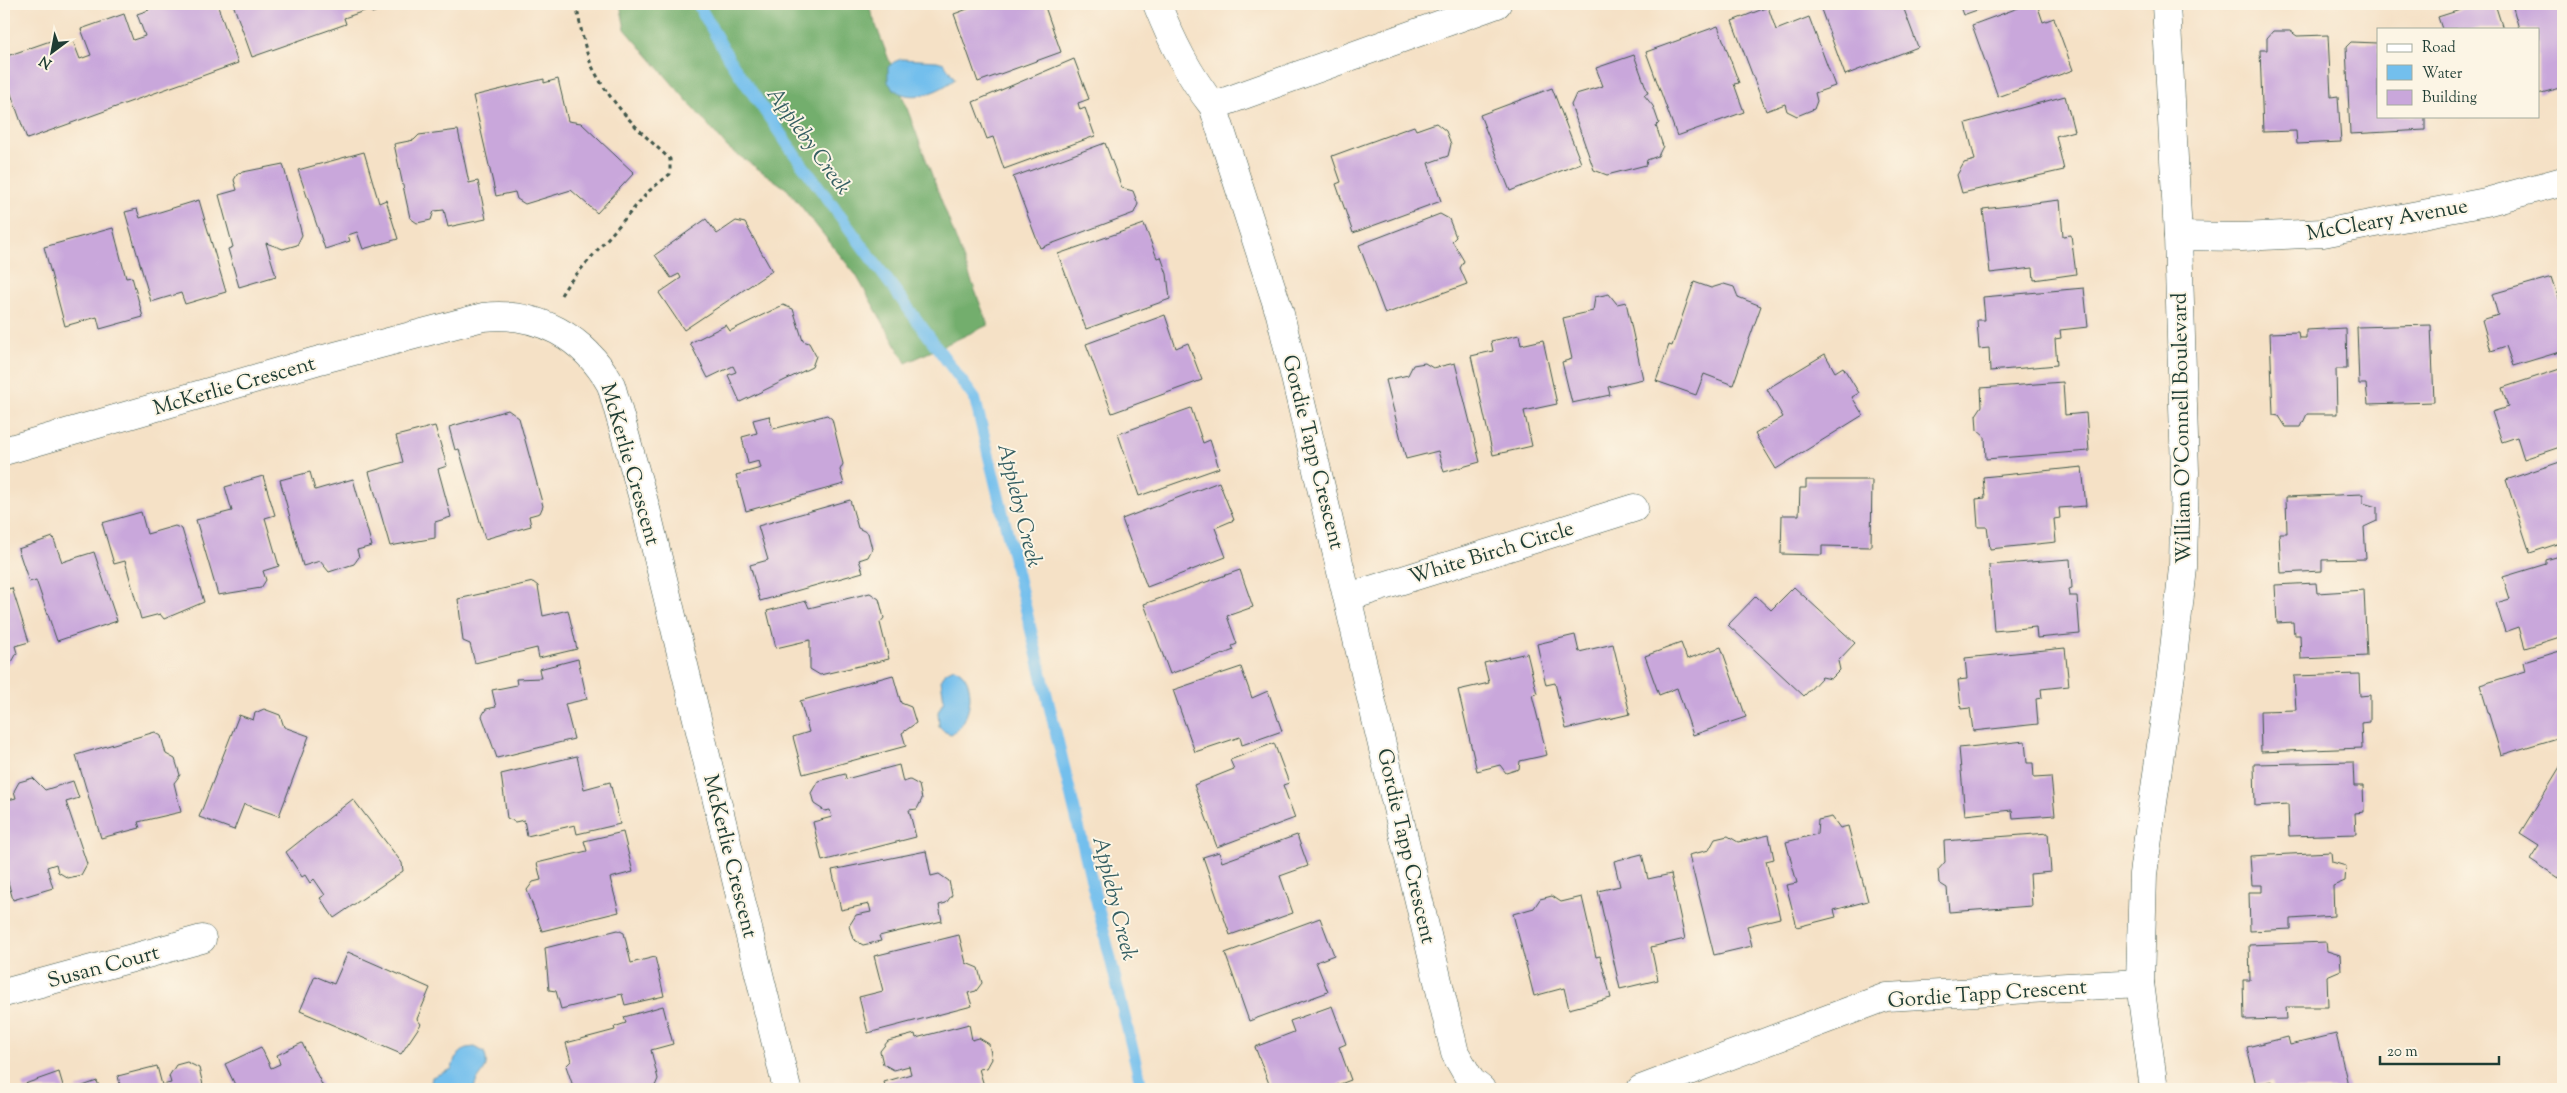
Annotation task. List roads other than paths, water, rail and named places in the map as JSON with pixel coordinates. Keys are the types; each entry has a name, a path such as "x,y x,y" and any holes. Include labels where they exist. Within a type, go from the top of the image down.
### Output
{"street":[{"name":"Gordie Tapp Crescent","path":"1157,4 1175,49 1193,80 1213,106 1280,314 1455,1053 1471,1081 1481,1089"},
{"path":"1213,106 1497,4"},
{"name":"William O'Connell Boulevard","path":"2154,1089 2140,983 2142,874 2172,667 2183,568 2185,472 2178,236 2166,4"},
{"name":"McCleary Avenue","path":"2178,236 2323,233 2486,202 2563,181"},
{"name":"McKerlie Crescent","path":"4,451 316,361 483,317 500,315 520,317 543,323 585,349 601,367 611,385 646,509 787,1089"},
{"name":"White Birch Circle","path":"1348,597 1634,508"},
{"name":"Susan Court","path":"4,993 202,939"},
{"name":"Gordie Tapp Crescent","path":"1640,1089 1886,997 2140,983"}],"water":[{"path":"901,59 944,63 955,79 930,93 911,96 902,94 894,90 888,82 888,67"},
{"path":"954,668 962,673 967,681 970,690 970,701 964,721 951,734 945,732 939,726 938,712 944,700 941,680 946,672"},
{"path":"475,1047 484,1052 486,1064 474,1089 430,1089 432,1077 452,1069 455,1058 466,1048"}],"waterway":[{"name":"Appleby Creek","path":"698,4 729,59 793,152 975,399 1142,1089"}]}
